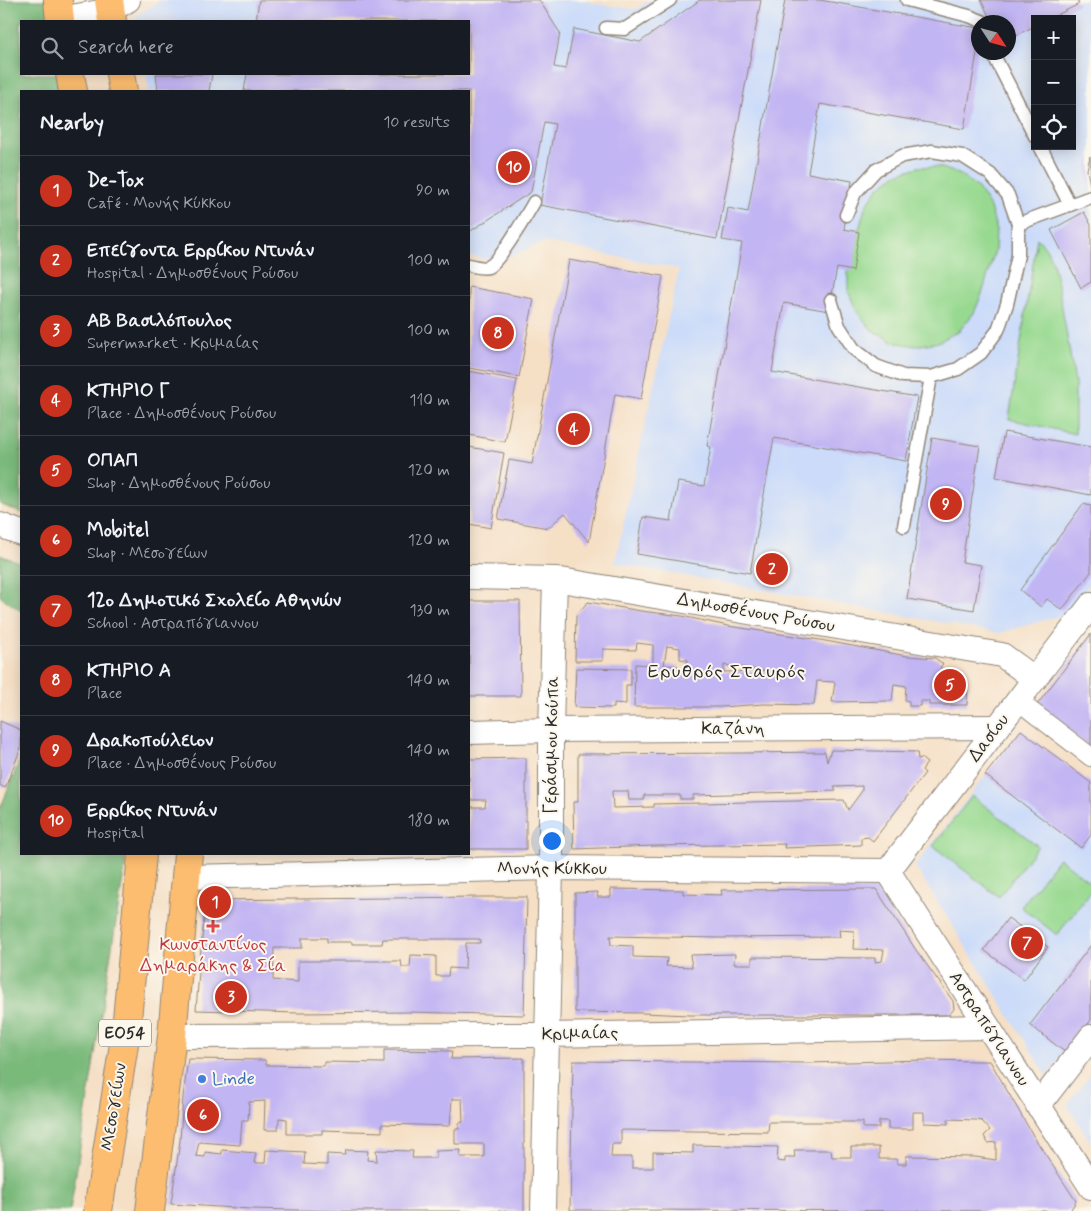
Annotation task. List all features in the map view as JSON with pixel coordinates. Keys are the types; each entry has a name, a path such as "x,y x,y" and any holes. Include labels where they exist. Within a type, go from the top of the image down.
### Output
{"main road":[{"path":"70,75 73,90"},
{"path":"120,75 123,90"},
{"name":"Μεσογείων","path":"98,1211 126,1031 142,855"},
{"name":"ΕΟ54","path":"150,1211 172,1036 187,865"}],"street":[{"path":"59,13 115,8"},
{"path":"0,525 20,533"},
{"name":"Δημοσθένους Ρούσου","path":"470,577 555,579 1002,655 1035,679"},
{"name":"Γεράσιμου Κούπα","path":"543,1211 555,579"},
{"name":"Δασίου","path":"888,871 1091,605"},
{"path":"1018,701 1091,757"},
{"name":"Καζάνη","path":"470,732 998,727"},
{"name":"Μονής Κύκκου","path":"187,865 888,871"},
{"name":"Αστραπόγιαννου","path":"888,871 1091,1187"},
{"name":"Κριμαίας","path":"172,1036 546,1035 988,1027"},
{"path":"1038,1106 1091,1037"}],"lane":[{"path":"606,28 625,28 670,0"},
{"path":"907,0 971,17"},
{"path":"996,60 1031,128"},
{"path":"1042,150 1070,205"},
{"path":"831,300 839,326 854,349 869,361 876,366 903,376 931,377 958,369 981,353 998,330 1007,304 1018,255 1018,224 1008,195 990,174 962,156 932,151 902,156 876,170 855,193 846,215"},
{"path":"1018,224 1091,197"},
{"path":"470,265 487,268 492,264 508,245 534,202"},
{"path":"904,526 931,377"}],"shaded area":[{"path":"162,0 588,0 590,3 636,9 650,0 1091,0 1091,583 1066,614 1000,633 615,563 679,269 545,242 499,261 470,256 470,90 149,90 146,75 470,75 470,20 137,20 136,15"},
{"path":"1021,730 1091,783 1091,1020 1047,1076 915,866"},
{"path":"1091,1074 1091,1143 1067,1105"}],"green space":[{"path":"0,0 53,0 56,20 20,20 20,75 64,75 67,90 20,90 20,513 0,504"},
{"path":"918,167 940,167 961,175 978,188 990,207 996,228 995,250 983,291 974,313 959,331 938,342 915,346 893,342 872,330 857,312 848,291 848,267 866,205 879,187 897,174"},
{"path":"1037,238 1046,248 1053,263 1058,284 1075,383 1075,434 1009,419"},
{"path":"0,555 20,563 20,610 0,596"},
{"path":"20,760 20,855 125,855 125,865 70,1211 0,1211 1,807"},
{"path":"972,796 1038,846 999,897 933,846"},
{"path":"1059,858 1091,883 1091,891 1057,935 1021,907"}],"building":[{"path":"259,0 539,0 560,33 554,67 566,69 574,29 640,42 700,0 761,0 717,239 540,205 555,124 544,122 531,192 470,231 470,90 244,90 247,75 470,75 470,20 256,20"},
{"path":"785,0 820,0 971,27 971,60 976,60 964,129 820,104 808,173 852,181 844,229 859,232 853,271 837,268 829,311 784,303 772,372 917,397 906,461 774,438 750,573 637,554 643,517 671,521 678,482 704,486 711,447 707,446 742,243 722,240 728,208 748,212"},
{"path":"981,0 1077,0 1079,4 1057,15 1031,15 1031,28 1016,35 1016,15 988,15"},
{"path":"156,75 212,75 209,90 158,90"},
{"path":"1090,156 1091,185 1087,170"},
{"path":"1084,212 1091,225 1091,282 1081,288 1051,230"},
{"path":"569,260 663,276 641,399 615,394 589,542 565,513 548,528 498,519 509,460 532,464"},
{"path":"470,287 534,299 519,377 470,368"},
{"path":"470,371 517,380 505,442 470,435"},
{"path":"1004,432 1091,447 1091,495 996,477"},
{"path":"932,438 980,446 962,562 981,565 974,610 907,599"},
{"path":"470,447 504,453 491,528 470,524"},
{"path":"1083,504 1091,506 1091,572 1062,610 1047,599 1041,607 1020,590"},
{"path":"470,601 520,601 521,696 470,696"},
{"path":"588,602 682,616 728,626 907,656 935,658 943,664 940,667 949,674 952,671 968,684 967,705 929,705 929,701 920,701 920,706 909,706 909,701 905,700 906,686 894,684 892,701 832,702 835,682 817,681 814,705 764,704 721,707 634,707 635,664 653,665 653,645 637,643 636,650 603,649 603,661 575,661 576,615","holes":["667,646 680,648 680,659 688,660 685,672 678,672 678,666 664,665","724,665 767,671 767,675 761,674 760,671 724,672"]},
{"path":"1091,634 1091,748 1036,706"},
{"path":"576,668 631,669 631,685 626,685 626,704 614,703 614,708 574,707"},
{"path":"0,721 20,730 20,750 5,788 0,785"},
{"path":"1021,730 1091,783 1091,835 1081,848 985,775"},
{"path":"831,750 917,752 918,759 921,758 927,763 922,770 925,773 873,841 868,837 861,838 861,845 784,848 785,844 574,849 573,802 578,802 578,754 825,752 827,762","holes":["862,786 862,791 848,810 844,800 654,804 654,807 613,808 612,791 628,791 629,800 644,800 644,795 680,795 680,799 693,799 693,795 836,791 834,787"]},
{"path":"526,758 526,849 470,849 470,807 485,807 486,800 470,800 470,759"},
{"path":"611,889 683,890 683,894 722,895 721,890 876,889 916,950 953,1001 954,1009 949,1015 689,1015 575,1012 575,893 598,892 597,897 611,897","holes":["839,930 854,931 853,949 884,950 882,961 875,962 875,958 752,957 752,964 734,964 735,954 690,955 692,967 666,966 667,958 633,957 633,946 611,945 610,936 721,938 840,937"]},
{"path":"527,897 524,1015 196,1010 206,900","holes":["302,938 327,938 327,942 352,942 352,944 382,944 383,939 480,939 480,943 466,943 465,969 449,968 448,976 436,976 436,956 411,955 410,967 402,967 401,961 298,961 298,982 273,980 274,948 302,948"]},
{"path":"1008,918 1048,947 1024,980 984,950"},
{"path":"1091,945 1091,1020 1066,1053 1030,1025"},
{"path":"384,1050 452,1051 451,1059 524,1058 524,1211 339,1211 251,1209 171,1204 180,1141 188,1059 265,1060 266,1065 324,1066 324,1062 384,1063","holes":["452,1099 462,1099 463,1122 459,1123 459,1129 455,1129 455,1144 484,1144 484,1157 460,1157 461,1150 436,1151 436,1158 412,1158 413,1151 376,1150 377,1161 367,1160 368,1151 346,1150 345,1155 327,1154 327,1165 304,1164 305,1152 266,1150 265,1163 254,1163 256,1153 222,1150 222,1154 205,1152 205,1157 196,1156 199,1142 240,1145 242,1120 248,1120 249,1102 265,1101 264,1130 278,1130 279,1118 287,1119 287,1134 322,1134 322,1130 382,1132 382,1124 450,1126"]},
{"path":"926,1060 990,1061 1034,1137 1076,1201 1070,1211 570,1210 573,1061 808,1063","holes":["913,1112 924,1112 924,1123 948,1124 948,1119 982,1121 990,1130 984,1136 988,1143 996,1142 996,1160 975,1157 906,1156 906,1164 897,1164 897,1159 879,1159 879,1147 851,1147 851,1157 832,1157 831,1150 794,1150 795,1157 785,1157 785,1162 777,1161 778,1147 693,1145 693,1153 653,1152 653,1168 632,1168 632,1157 611,1157 612,1144 621,1144 621,1130 768,1132 769,1122 863,1122 863,1128 879,1128 879,1121 888,1121 888,1129 913,1129"]}],"place":[{"name":"Ερρίκος Ντυνάν","path":"514,167"},
{"name":"ΚΤΗΡΙΟ Α","path":"498,333"},
{"name":"ΚΤΗΡΙΟ Γ","path":"574,429"},
{"name":"Δρακοπούλειον","path":"946,504"},
{"name":"Επείγοντα Ερρίκου Ντυνάν","path":"772,569"},
{"name":"ΟΠΑΠ","path":"950,685"},
{"name":"De-Tox","path":"215,902"},
{"name":"Κωνσταντίνος Δημαράκης & Σία","path":"213,926"},
{"name":"12ο Δημοτικό Σχολείο Αθηνών","path":"1027,943"},
{"name":"ΑΒ Βασιλόπουλος","path":"231,997"},
{"name":"Linde","path":"202,1079"},
{"name":"Mobitel","path":"203,1115"}],"district":[{"name":"Ερυθρός Σταυρός","path":"727,671"}]}
